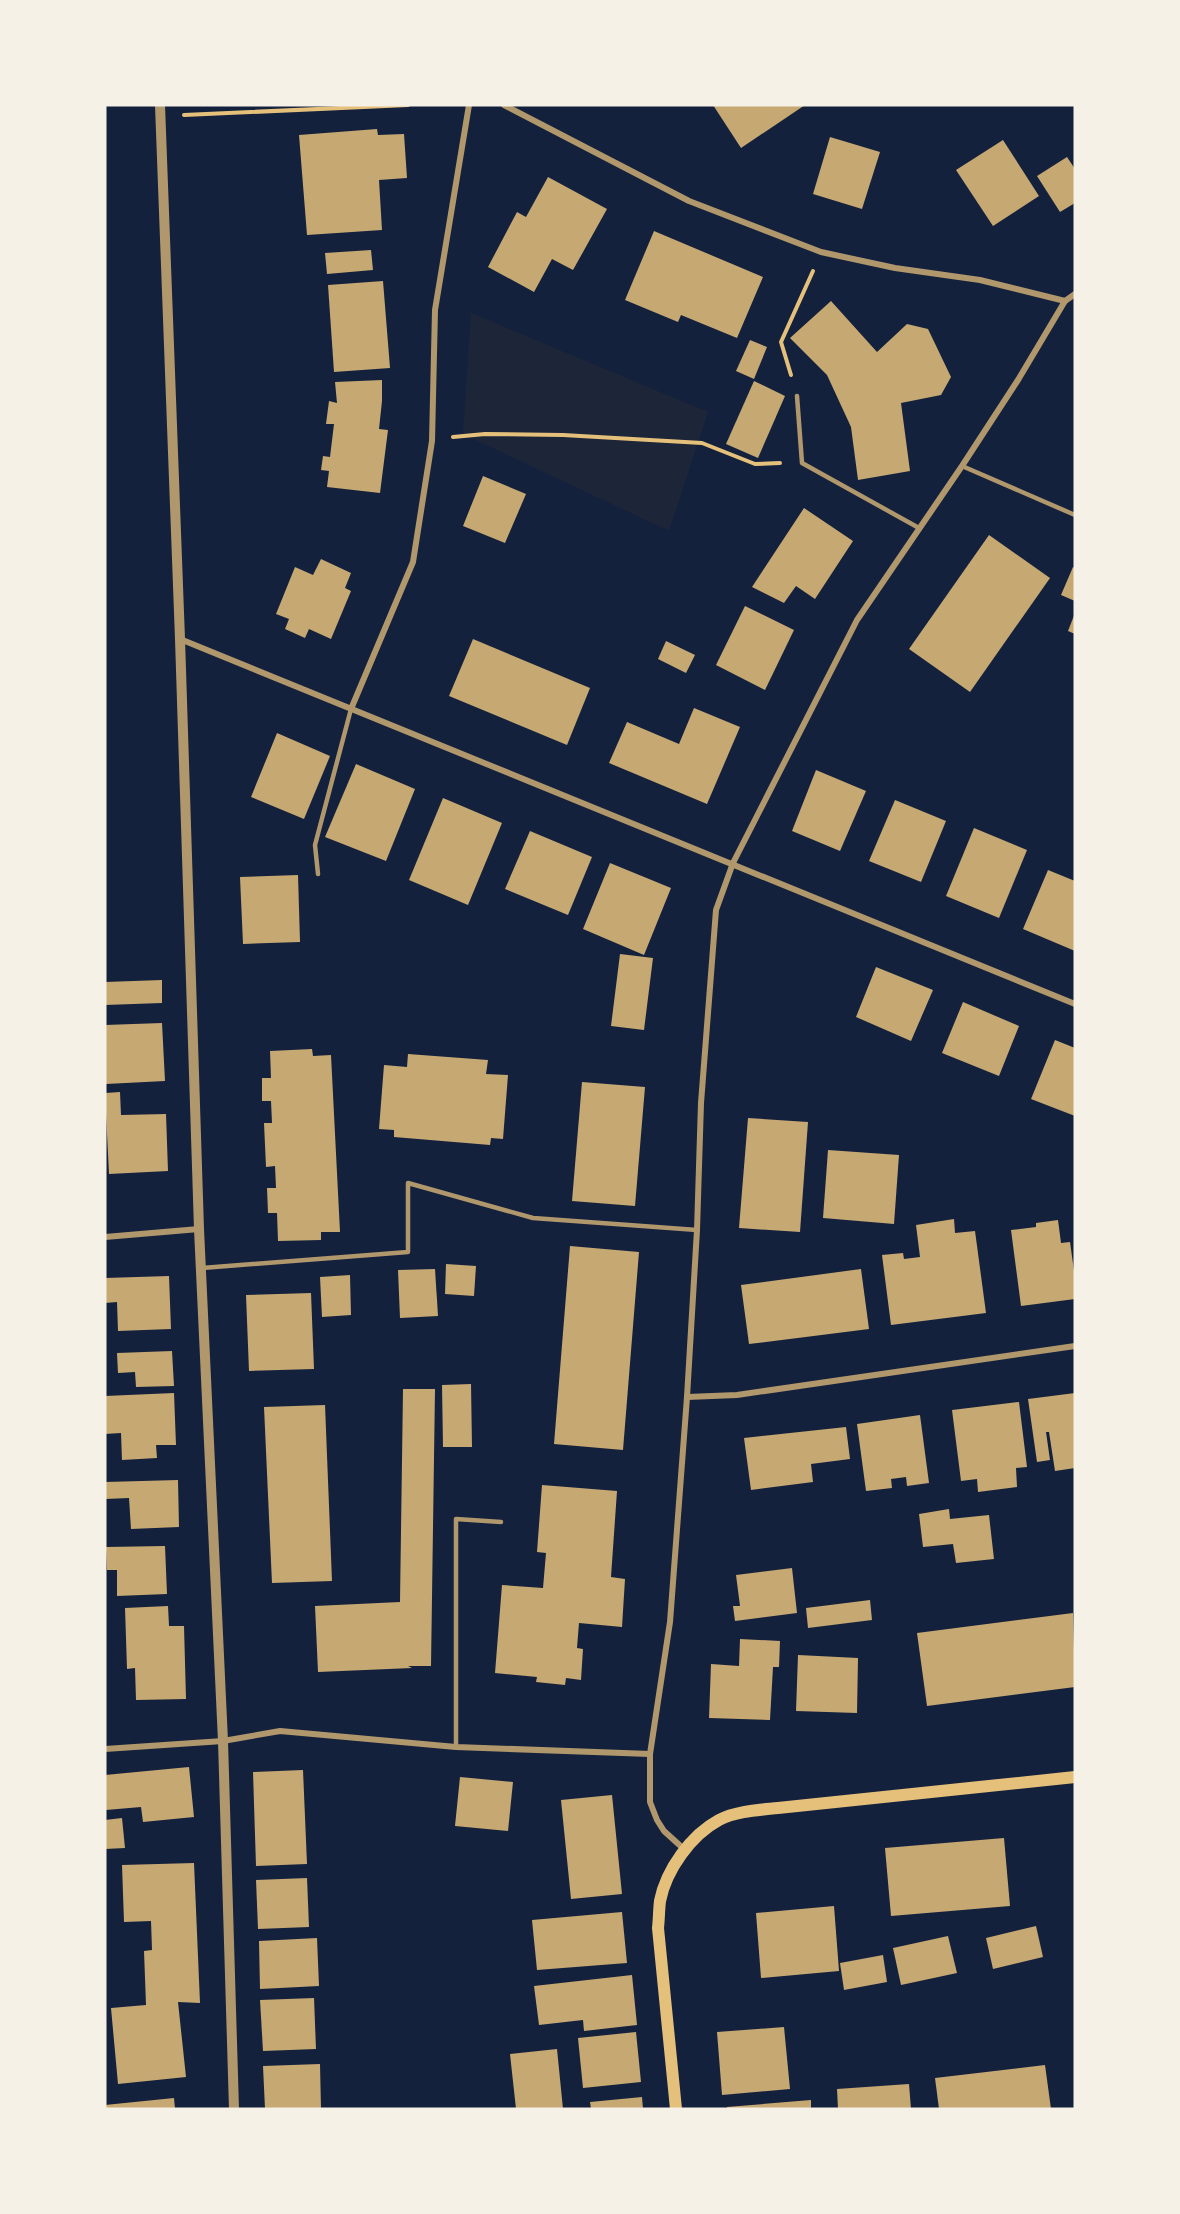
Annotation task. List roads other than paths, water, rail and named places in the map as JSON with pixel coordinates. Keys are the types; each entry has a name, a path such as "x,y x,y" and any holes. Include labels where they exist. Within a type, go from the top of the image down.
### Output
{"main road":[{"path":"676,2109 658,1928 660,1900 670,1872 685,1850 703,1832 719,1820 735,1814 1075,1777"}],"street":[{"path":"351,709 413,562 432,441 435,310 470,105"},
{"path":"504,105 689,201 821,252 895,268 980,280 1065,301"},
{"path":"160,110 199,1229 223,1740 234,2109"},
{"path":"685,1850 664,1831 650,1802 650,1754 670,1623 697,1230 701,1103 716,910 733,863 857,620 962,466 1018,380 1065,301 1075,294"},
{"path":"180,639 1075,1004"},
{"path":"105,1237 199,1229"},
{"path":"687,1397 737,1395 1075,1346"},
{"path":"105,1749 223,1740 280,1731 456,1747 650,1754"}],"lane":[{"path":"797,396 802,463 919,528"},
{"path":"962,466 1075,515"},
{"path":"318,874 315,845 351,709"},
{"path":"201,1268 408,1252 408,1183 533,1218 697,1230"},
{"path":"456,1747 456,1519 501,1522"}]}
